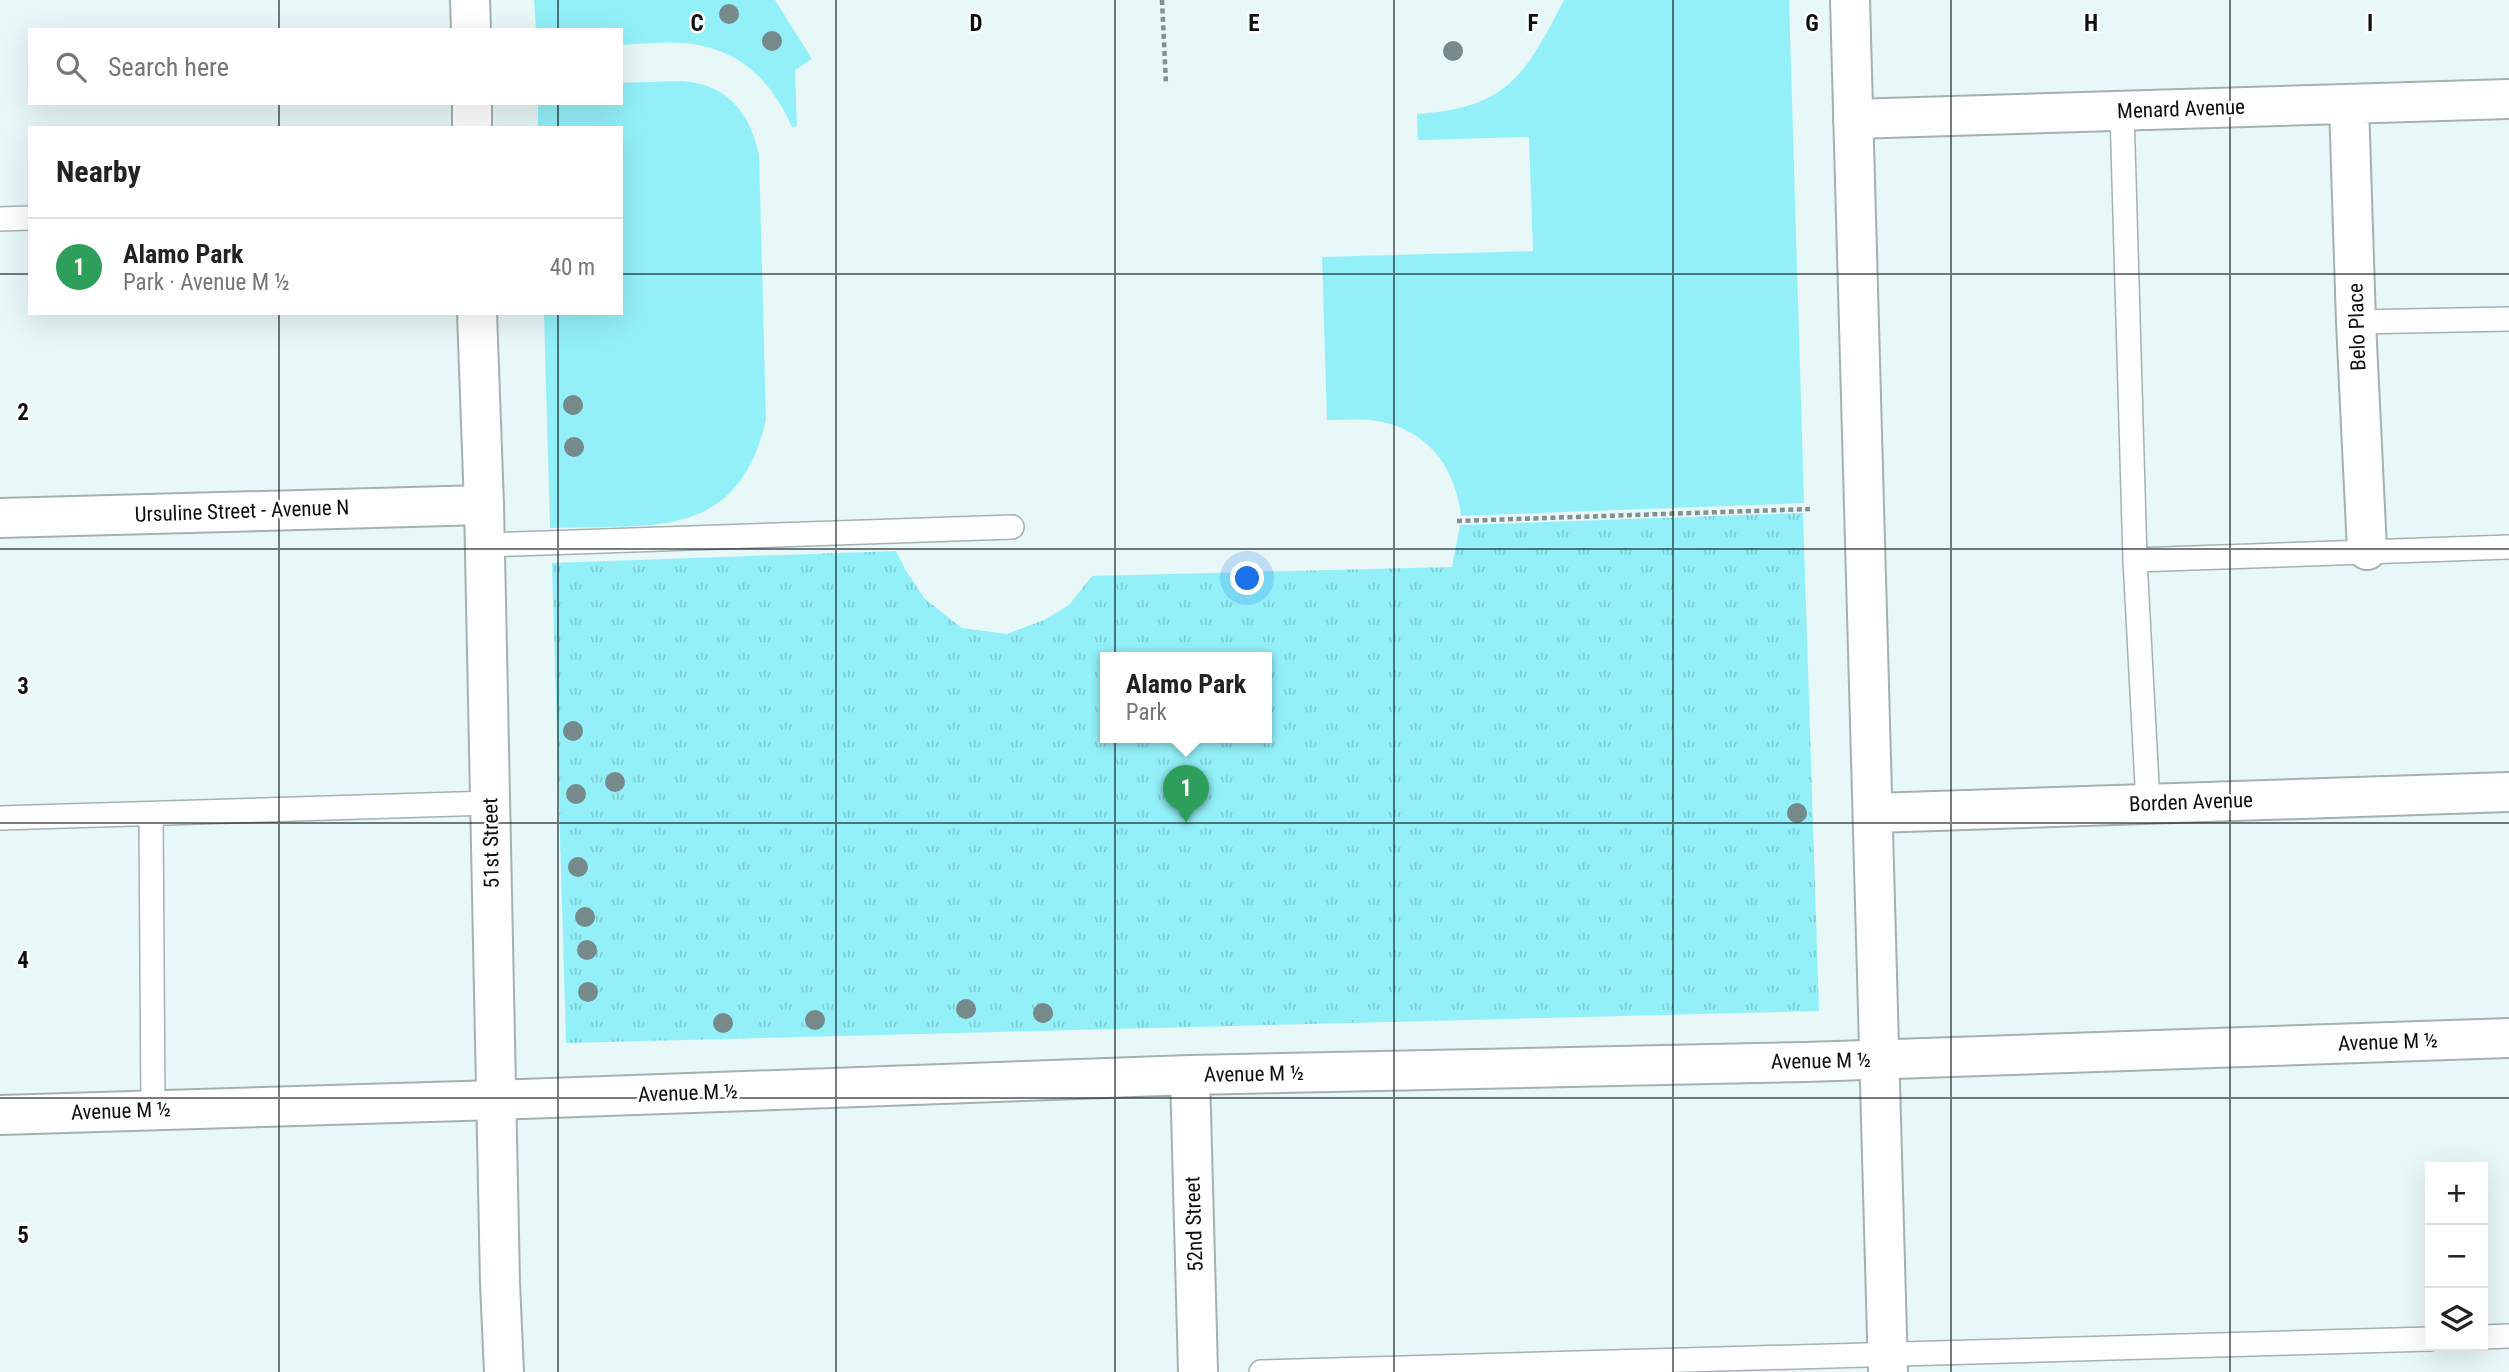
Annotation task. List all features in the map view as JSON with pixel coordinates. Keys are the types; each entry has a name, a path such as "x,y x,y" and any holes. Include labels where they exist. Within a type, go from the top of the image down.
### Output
{"street":[{"path":"470,0 471,28"},
{"path":"1850,0 1888,1363"},
{"name":"Menard Avenue","path":"1853,119 2509,99"},
{"name":"Belo Place","path":"2349,104 2367,550"},
{"path":"472,105 472,126"},
{"name":"51st Street","path":"477,315 504,1372"},
{"name":"Ursuline Street - Avenue N","path":"0,518 484,505"},
{"name":"Borden Avenue","path":"1874,813 2509,792"},
{"name":"Avenue M ½","path":"0,1115 1190,1075 1880,1060 2509,1038"},
{"name":"52nd Street","path":"1190,1075 1198,1372"}],"lane":[{"path":"2122,111 2135,560 2148,804"},
{"path":"0,219 28,218"},
{"path":"2356,322 2509,319"},
{"path":"485,545 1012,527"},
{"path":"2135,560 2509,547"},
{"path":"0,818 490,803"},
{"path":"151,814 153,1110"},
{"path":"2488,1337 2509,1336"},
{"path":"1261,1372 1888,1363 2425,1339"}],"path":[{"path":"1162,0 1166,84"},
{"path":"1457,522 1810,509"}],"green space":[{"path":"534,0 775,0 812,59 795,70 797,126 792,127 776,98 756,74 744,64 715,49 689,44 623,45 623,28 536,28"},
{"path":"1564,0 1789,0 1804,503 1461,516 1452,480 1434,451 1422,440 1390,424 1371,420 1327,420 1322,257 1533,251 1529,137 1418,140 1417,114 1473,104 1510,83 1537,49"},
{"path":"678,81 709,87 733,102 742,113 755,139 759,155 766,420 753,460 734,488 712,507 685,519 655,525 550,528 544,315 623,315 623,126 538,126 538,105 623,105 623,83"},
{"path":"1803,513 1819,1011 566,1043 552,563 896,551 925,599 962,628 1007,634 1044,620 1069,605 1092,576 1452,567 1460,525"}],"place":[{"name":"Alamo Park","path":"1186,823"}]}
